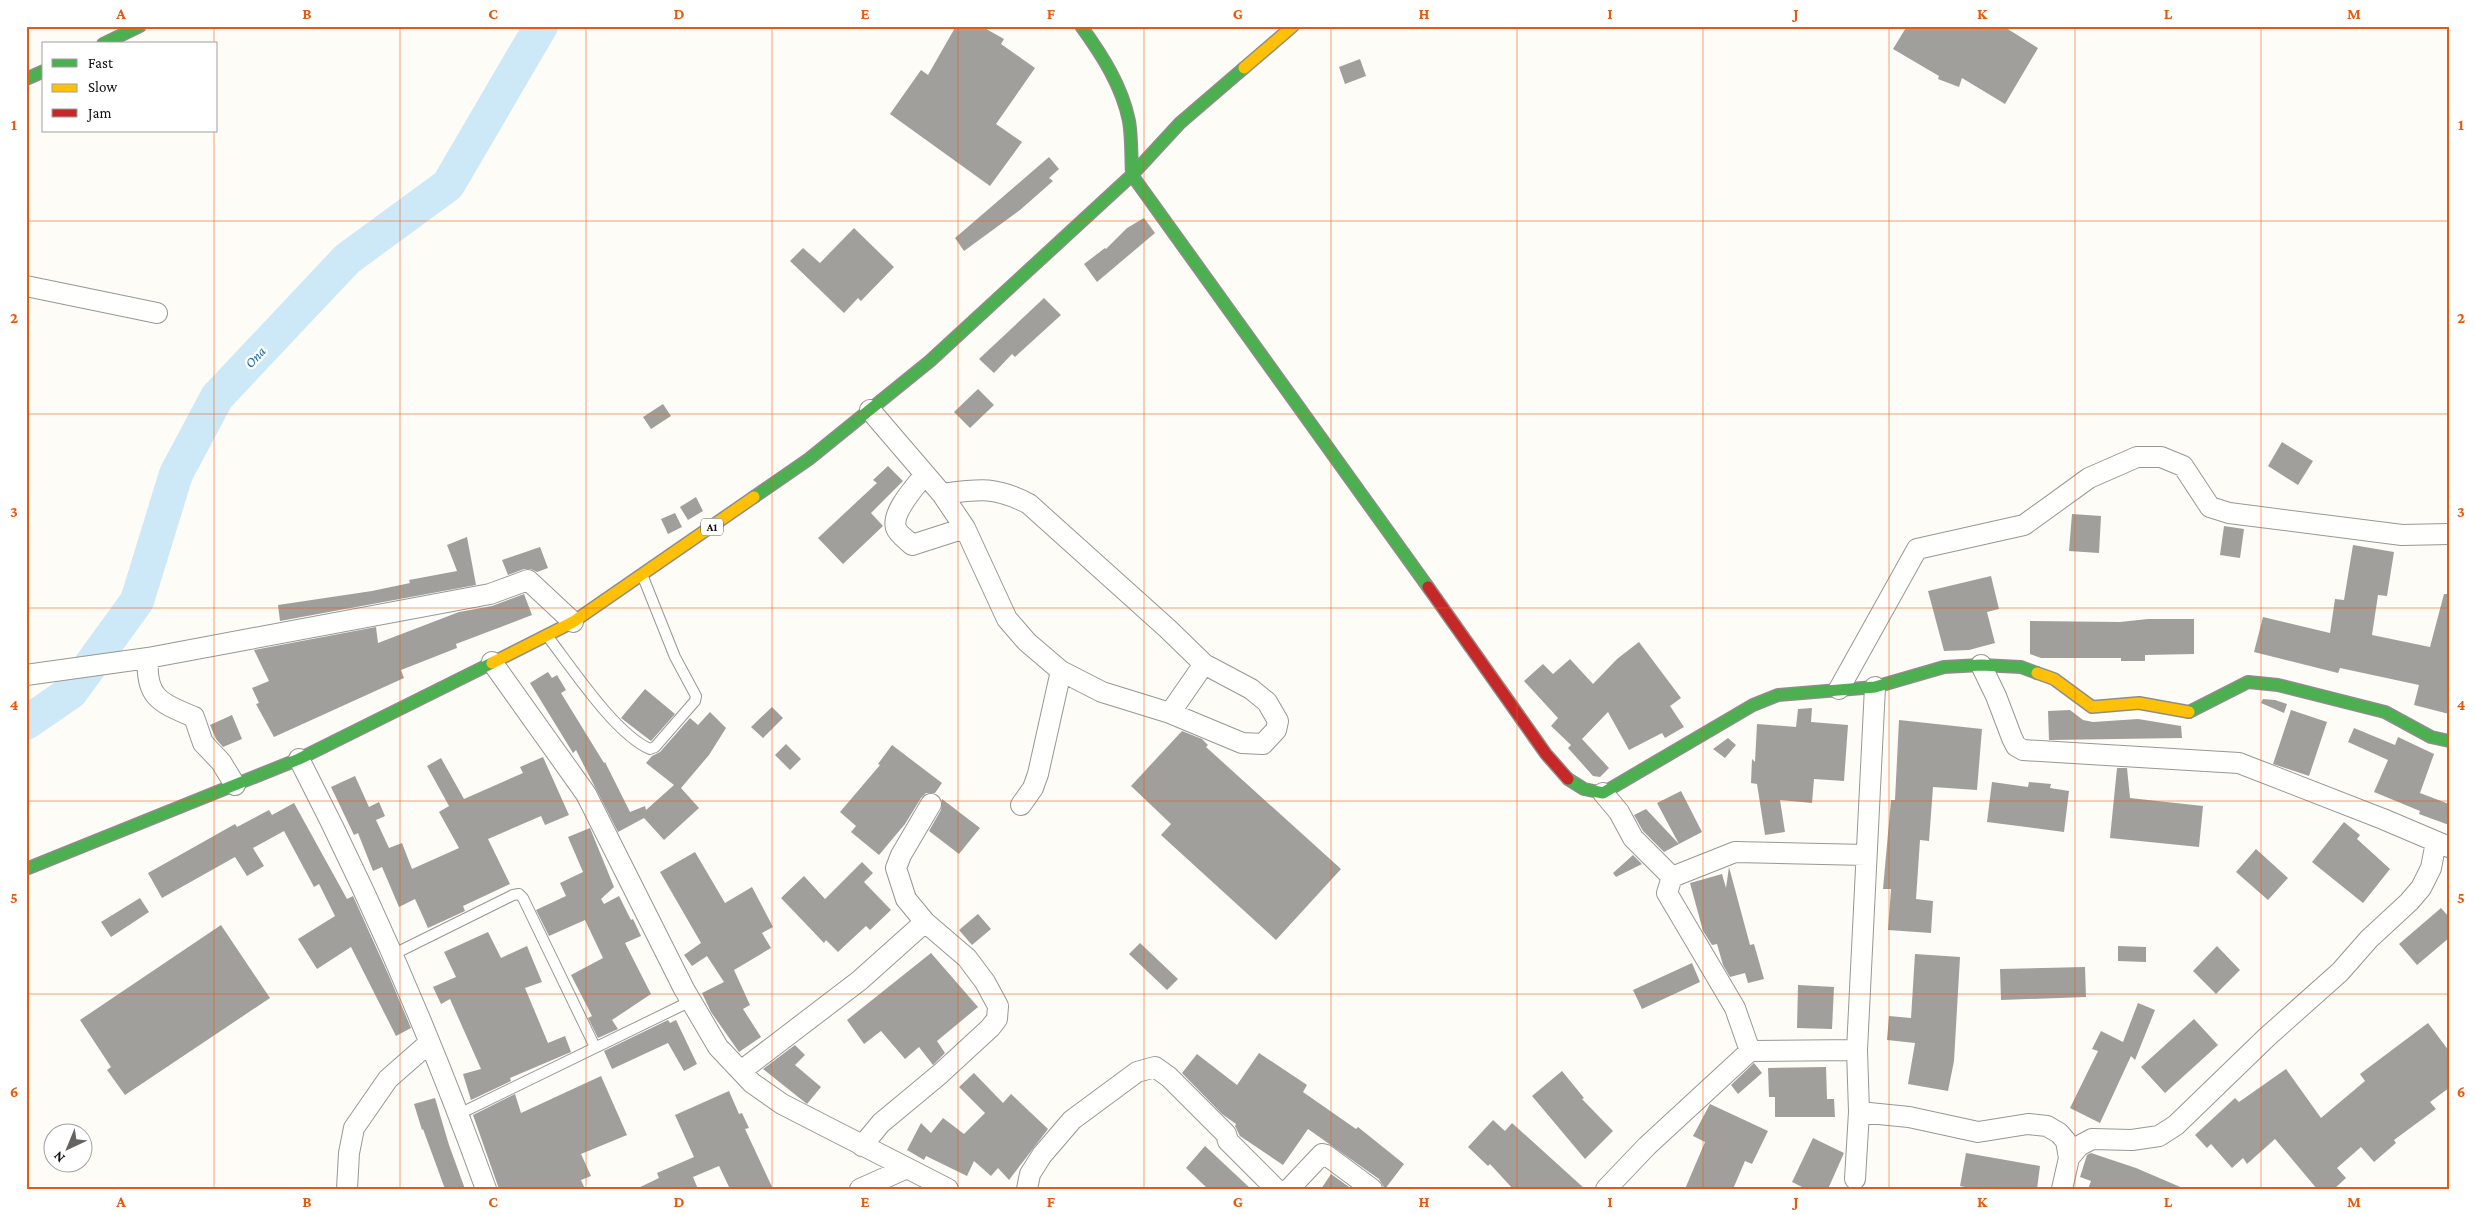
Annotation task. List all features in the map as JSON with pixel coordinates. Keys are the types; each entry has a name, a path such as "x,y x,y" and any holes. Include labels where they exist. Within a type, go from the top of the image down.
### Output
{"main road":[{"path":"107,42 140,26"},
{"path":"1081,26 1101,52 1119,88 1129,122 1132,175 1360,490 1546,754 1568,780 1586,792 1603,793 1753,705 1778,695 1875,687 1944,667 1981,665 2021,667 2054,679 2092,707 2139,703 2190,712 2248,682 2278,685 2385,712 2431,737 2449,741"},
{"name":"A1","path":"26,869 299,759 392,716 492,662 573,622 809,459 930,361 1132,175 1180,123 1293,26"},
{"path":"26,79 42,72"}],"street":[{"path":"26,286 157,313"},
{"path":"870,410 926,474 966,528 1007,619 1027,642 1061,671 1102,692 1170,713 1242,743 1263,744 1276,730 1278,721 1268,702 1251,689 1204,664 1168,629 1029,504 1007,492 989,490 942,494"},
{"path":"1839,689 1917,549 2024,524 2089,478 2137,457 2161,457 2183,466 2210,507 2229,513 2402,535 2449,534"},
{"path":"926,474 901,505 895,522 896,529 912,545 966,528"},
{"path":"29,670 59,671 148,658 490,594 528,580 573,622"},
{"path":"148,658 147,674 152,693 165,705 194,717 202,743 220,762 235,785"},
{"path":"492,662 586,794 691,1001 718,1047 752,1083 782,1104 948,1189"},
{"path":"1170,713 1204,664"},
{"path":"1981,665 1996,696 2012,738 2016,746 2023,750 2239,763 2442,844 2421,888 2409,902 2369,939 2340,972 2267,1037 2176,1125 2159,1136 2132,1140 2092,1139 2079,1146 2069,1158"},
{"path":"1021,806 1033,788 1038,774 1061,671"},
{"path":"1855,1179 1859,1112 1857,1050 1875,687"},
{"path":"299,759 347,852 392,955 429,1043 486,1189"},
{"path":"1603,793 1619,812 1633,838 1672,877"},
{"path":"862,1146 880,1123 940,1074 990,1028 997,1019 998,1006 985,982 967,958 925,922 906,899 896,868 901,855 931,804"},
{"path":"1672,877 1734,852 1866,855"},
{"path":"1672,877 1667,893 1735,1008 1750,1051"},
{"path":"741,1071 859,981 925,922"},
{"path":"347,1189 348,1153 354,1128 388,1079 429,1043"},
{"path":"1606,1189 1647,1146 1750,1051 1857,1050"},
{"path":"1027,1189 1030,1174 1042,1155 1072,1120 1136,1072 1154,1068 1169,1077 1226,1134 1228,1141 1276,1189"},
{"path":"1859,1112 1909,1117 1978,1132 2028,1124 2047,1126 2059,1133 2066,1141 2069,1158 2062,1189"},
{"path":"1288,1189 1322,1154 1372,1189"},
{"path":"860,1189 907,1168"}],"lane":[{"path":"545,635 617,724 642,746 650,749 655,747 695,701 696,696 675,656 642,574"},
{"path":"392,955 513,895 519,894 523,898 595,1047"},
{"path":"457,1114 691,1001"}],"building":[{"path":"956,26 981,26 1004,39 1001,44 1035,68 996,124 1022,142 990,186 890,114 921,70 928,75"},
{"path":"1907,26 2003,26 2038,48 2005,104 1962,78 1959,87 1938,79 1939,76 1893,49"},
{"path":"1360,59 1366,76 1345,84 1339,67"},
{"path":"1049,157 1059,169 1049,178 1053,181 1020,210 964,251 955,238"},
{"path":"1144,218 1155,233 1097,282 1084,264 1106,249 1127,228"},
{"path":"854,228 894,267 861,301 858,298 844,313 790,261 803,248 820,263"},
{"path":"1044,298 1061,315 1015,357 1012,354 994,373 979,359"},
{"path":"978,389 994,405 970,428 954,412"},
{"path":"663,404 671,416 651,429 643,417"},
{"path":"2282,442 2313,461 2298,485 2268,466"},
{"path":"888,466 903,481 871,513 883,526 843,564 818,538 877,483 873,480"},
{"path":"696,497 703,511 688,520 680,507"},
{"path":"675,513 682,527 668,534 661,519"},
{"path":"2072,514 2101,516 2099,553 2069,551"},
{"path":"2224,526 2244,529 2240,558 2220,555"},
{"path":"467,537 476,585 280,621 278,605 372,591 410,583 409,580 457,571 447,545"},
{"path":"2353,545 2394,552 2387,596 2378,595 2372,635 2430,647 2444,594 2449,594 2449,714 2414,705 2419,685 2340,668 2338,673 2254,652 2263,617 2330,633 2335,599 2344,600"},
{"path":"540,547 548,568 537,572 531,569 524,569 508,575 502,560"},
{"path":"1991,576 1999,609 1987,612 1995,643 1969,650 1944,651 1928,591"},
{"path":"524,594 532,615 456,644 457,648 401,670 404,678 274,737 256,704 259,703 252,688 269,681 254,650 376,627 378,643 459,612 492,606"},
{"path":"2148,619 2194,619 2194,654 2145,655 2145,661 2121,661 2121,658 2041,658 2030,654 2030,621 2120,622"},
{"path":"1639,642 1681,698 1670,706 1684,727 1665,738 1662,733 1629,750 1608,712 1582,739 1609,768 1600,777 1593,776 1568,748 1571,745 1551,726 1558,718 1524,681 1543,664 1553,674 1570,659 1593,684 1617,659"},
{"path":"548,672 552,678 557,675 566,690 561,693 605,762 630,812 645,806 646,810 674,785 646,763 652,756 660,752 690,718 698,725 710,712 726,728 709,755 681,788 699,808 664,840 644,818 618,832 576,750 573,753 530,683"},
{"path":"645,689 675,714 651,741 621,718"},
{"path":"2263,699 2287,704 2284,713 2261,703"},
{"path":"772,707 783,718 763,738 751,727"},
{"path":"1812,708 1811,722 1848,725 1844,781 1814,779 1812,803 1780,800 1785,832 1765,835 1757,784 1751,783 1752,759 1755,762 1757,724 1796,727 1798,709"},
{"path":"2070,710 2083,720 2093,722 2138,719 2181,726 2182,738 2049,740 2048,711"},
{"path":"2291,710 2327,722 2309,776 2273,764"},
{"path":"232,715 242,739 223,747 216,739 210,725"},
{"path":"1899,720 1982,729 1977,790 1933,787 1929,841 1920,840 1916,899 1933,901 1931,933 1888,930 1891,889 1883,889 1891,800 1895,800"},
{"path":"2354,728 2395,745 2398,737 2434,754 2420,793 2449,804 2449,825 2419,814 2420,811 2374,792 2388,760 2348,742"},
{"path":"1182,731 1202,739 1208,745 1206,747 1341,869 1276,940 1161,835 1171,824 1131,786"},
{"path":"1728,738 1736,745 1725,758 1713,749"},
{"path":"786,744 801,759 790,770 775,755"},
{"path":"892,745 942,783 935,793 926,793 921,798 905,824 879,855 851,832 856,826 840,812 880,765 878,764"},
{"path":"543,757 569,815 545,825 541,816 488,839 510,884 463,906 465,911 428,928 415,899 399,907 382,867 373,871 358,833 354,835 331,787 355,776 369,807 379,802 385,816 376,820 389,848 402,843 412,869 459,848 439,812 449,806 427,766 441,758 464,799 523,773 520,767"},
{"path":"2117,768 2127,768 2130,798 2203,806 2199,847 2110,838"},
{"path":"1992,782 2028,787 2029,782 2051,784 2050,788 2069,791 2064,832 1987,822"},
{"path":"1681,791 1702,832 1679,844 1657,803"},
{"path":"942,799 980,828 959,854 929,831 941,810"},
{"path":"294,803 347,899 353,896 389,976 411,1028 396,1036 351,947 317,969 298,939 335,916 319,884 314,887 284,831 253,848 264,866 247,876 235,857 162,898 148,873 235,824 237,827 269,810 272,815"},
{"path":"1646,809 1679,844 1664,852 1643,831 1634,815"},
{"path":"2344,822 2360,835 2357,839 2390,869 2363,903 2312,862"},
{"path":"590,828 614,887 601,899 604,904 619,896 631,920 633,919 641,936 625,943 651,994 612,1020 618,1029 598,1038 588,1018 592,1016 571,975 603,958 585,920 549,936 536,910 566,896 560,883 583,872 568,837"},
{"path":"2256,849 2288,878 2268,900 2236,872"},
{"path":"695,852 725,903 752,887 773,927 762,933 771,948 734,970 750,1005 743,1009 761,1037 739,1052 711,1012 702,993 724,982 707,956 692,966 684,955 701,943 660,872"},
{"path":"1633,855 1642,864 1616,877 1613,873"},
{"path":"862,862 873,873 864,882 891,910 870,930 866,926 838,952 826,940 824,943 781,898 804,876 825,899"},
{"path":"1729,867 1750,945 1754,944 1764,979 1748,983 1745,973 1730,977 1723,965 1717,944 1712,945 1703,931 1690,883 1722,874 1726,888"},
{"path":"140,898 149,912 111,937 101,922"},
{"path":"2441,908 2449,917 2449,938 2417,965 2399,944"},
{"path":"978,914 991,929 972,945 959,930"},
{"path":"221,925 270,998 125,1095 107,1070 111,1067 80,1020"},
{"path":"488,932 501,958 527,946 542,982 525,988 548,1043 565,1036 571,1052 510,1078 511,1081 471,1100 463,1074 481,1069 450,999 441,1004 433,987 456,977 444,952"},
{"path":"1140,943 1178,979 1167,990 1129,954"},
{"path":"2118,946 2146,947 2146,962 2118,961"},
{"path":"2217,946 2240,970 2216,994 2193,971"},
{"path":"931,953 978,1007 937,1041 945,1053 933,1065 919,1047 905,1059 881,1031 864,1044 847,1020"},
{"path":"1915,954 1960,957 1954,1061 1948,1091 1908,1084 1915,1043 1887,1040 1889,1016 1911,1018"},
{"path":"1692,963 1700,982 1642,1009 1633,990"},
{"path":"2085,967 2086,997 2001,1000 2000,969"},
{"path":"1798,985 1834,987 1832,1029 1797,1028"},
{"path":"2138,1003 2155,1010 2135,1060 2131,1056 2100,1123 2070,1108 2098,1051 2092,1049 2101,1031 2123,1042"},
{"path":"2194,1019 2218,1045 2165,1093 2141,1067"},
{"path":"668,1020 670,1023 676,1020 697,1064 684,1071 668,1043 612,1069 604,1051"},
{"path":"2428,1023 2449,1051 2449,1088 2430,1102 2436,1109 2394,1140 2396,1143 2374,1162 2361,1147 2337,1168 2346,1178 2334,1189 2317,1189 2275,1139 2247,1164 2243,1158 2232,1168 2211,1144 2207,1148 2195,1135 2235,1098 2239,1102 2286,1069 2321,1118 2365,1081 2360,1074"},
{"path":"795,1045 805,1055 795,1065 821,1087 807,1104 763,1069"},
{"path":"1259,1053 1307,1085 1303,1092 1356,1129 1358,1127 1404,1164 1385,1189 1379,1179 1308,1129 1283,1165 1240,1136 1235,1126 1236,1124 1222,1114 1182,1073 1197,1054 1237,1085"},
{"path":"1754,1063 1762,1073 1738,1094 1731,1085"},
{"path":"1826,1067 1827,1099 1834,1099 1835,1117 1775,1117 1775,1097 1769,1097 1768,1068"},
{"path":"1562,1071 1584,1098 1582,1099 1613,1131 1585,1159 1532,1096"},
{"path":"974,1073 1003,1103 1011,1094 1048,1129 1009,1180 998,1168 991,1176 974,1161 967,1176 926,1156 924,1160 907,1150 921,1123 931,1133 943,1118 964,1134 985,1113 959,1087"},
{"path":"601,1076 627,1135 581,1154 591,1176 581,1180 585,1189 499,1189 473,1115 515,1094 521,1113"},
{"path":"729,1091 739,1114 742,1113 749,1128 745,1129 773,1189 730,1189 719,1166 693,1177 698,1189 636,1189 659,1178 657,1173 694,1157 675,1115"},
{"path":"435,1098 465,1189 445,1189 422,1130 414,1104"},
{"path":"1710,1104 1768,1131 1752,1164 1745,1161 1733,1189 1685,1189 1705,1142 1693,1136"},
{"path":"1493,1120 1505,1131 1512,1123 1585,1189 1513,1189 1490,1164 1488,1166 1468,1147"},
{"path":"1813,1138 1844,1153 1828,1189 1806,1189 1792,1182"},
{"path":"1205,1146 1251,1189 1208,1189 1186,1168"},
{"path":"1966,1153 2040,1166 2037,1189 1975,1189 1960,1186"},
{"path":"2091,1153 2136,1168 2185,1189 2088,1189 2091,1181 2080,1177 2087,1155"},
{"path":"1331,1174 1352,1189 1321,1189"}],"waterway":[{"name":"Ona","path":"26,723 71,692 137,601 176,474 217,397 347,259 448,185 541,26"}],"traffic: fast":[{"path":"107,42 140,26"},
{"path":"1081,26 1104,60 1122,95 1130,128 1132,175 1428,587"},
{"path":"754,497 809,459 930,361 1132,175 1180,123 1244,68"},
{"path":"26,79 42,72"},
{"path":"26,869 299,759 492,663"},
{"path":"1568,779 1584,789 1603,793 1753,705 1778,695 1875,687 1944,667 1981,665 2021,667 2037,673"},
{"path":"2189,712 2248,682 2278,685 2385,712 2431,737 2449,741"}],"traffic: slow":[{"path":"1244,68 1293,26"},
{"path":"492,663 573,622 754,497"},
{"path":"2037,673 2054,679 2092,707 2139,703 2189,712"}],"traffic: jam":[{"path":"1428,587 1546,754 1568,779"}]}
